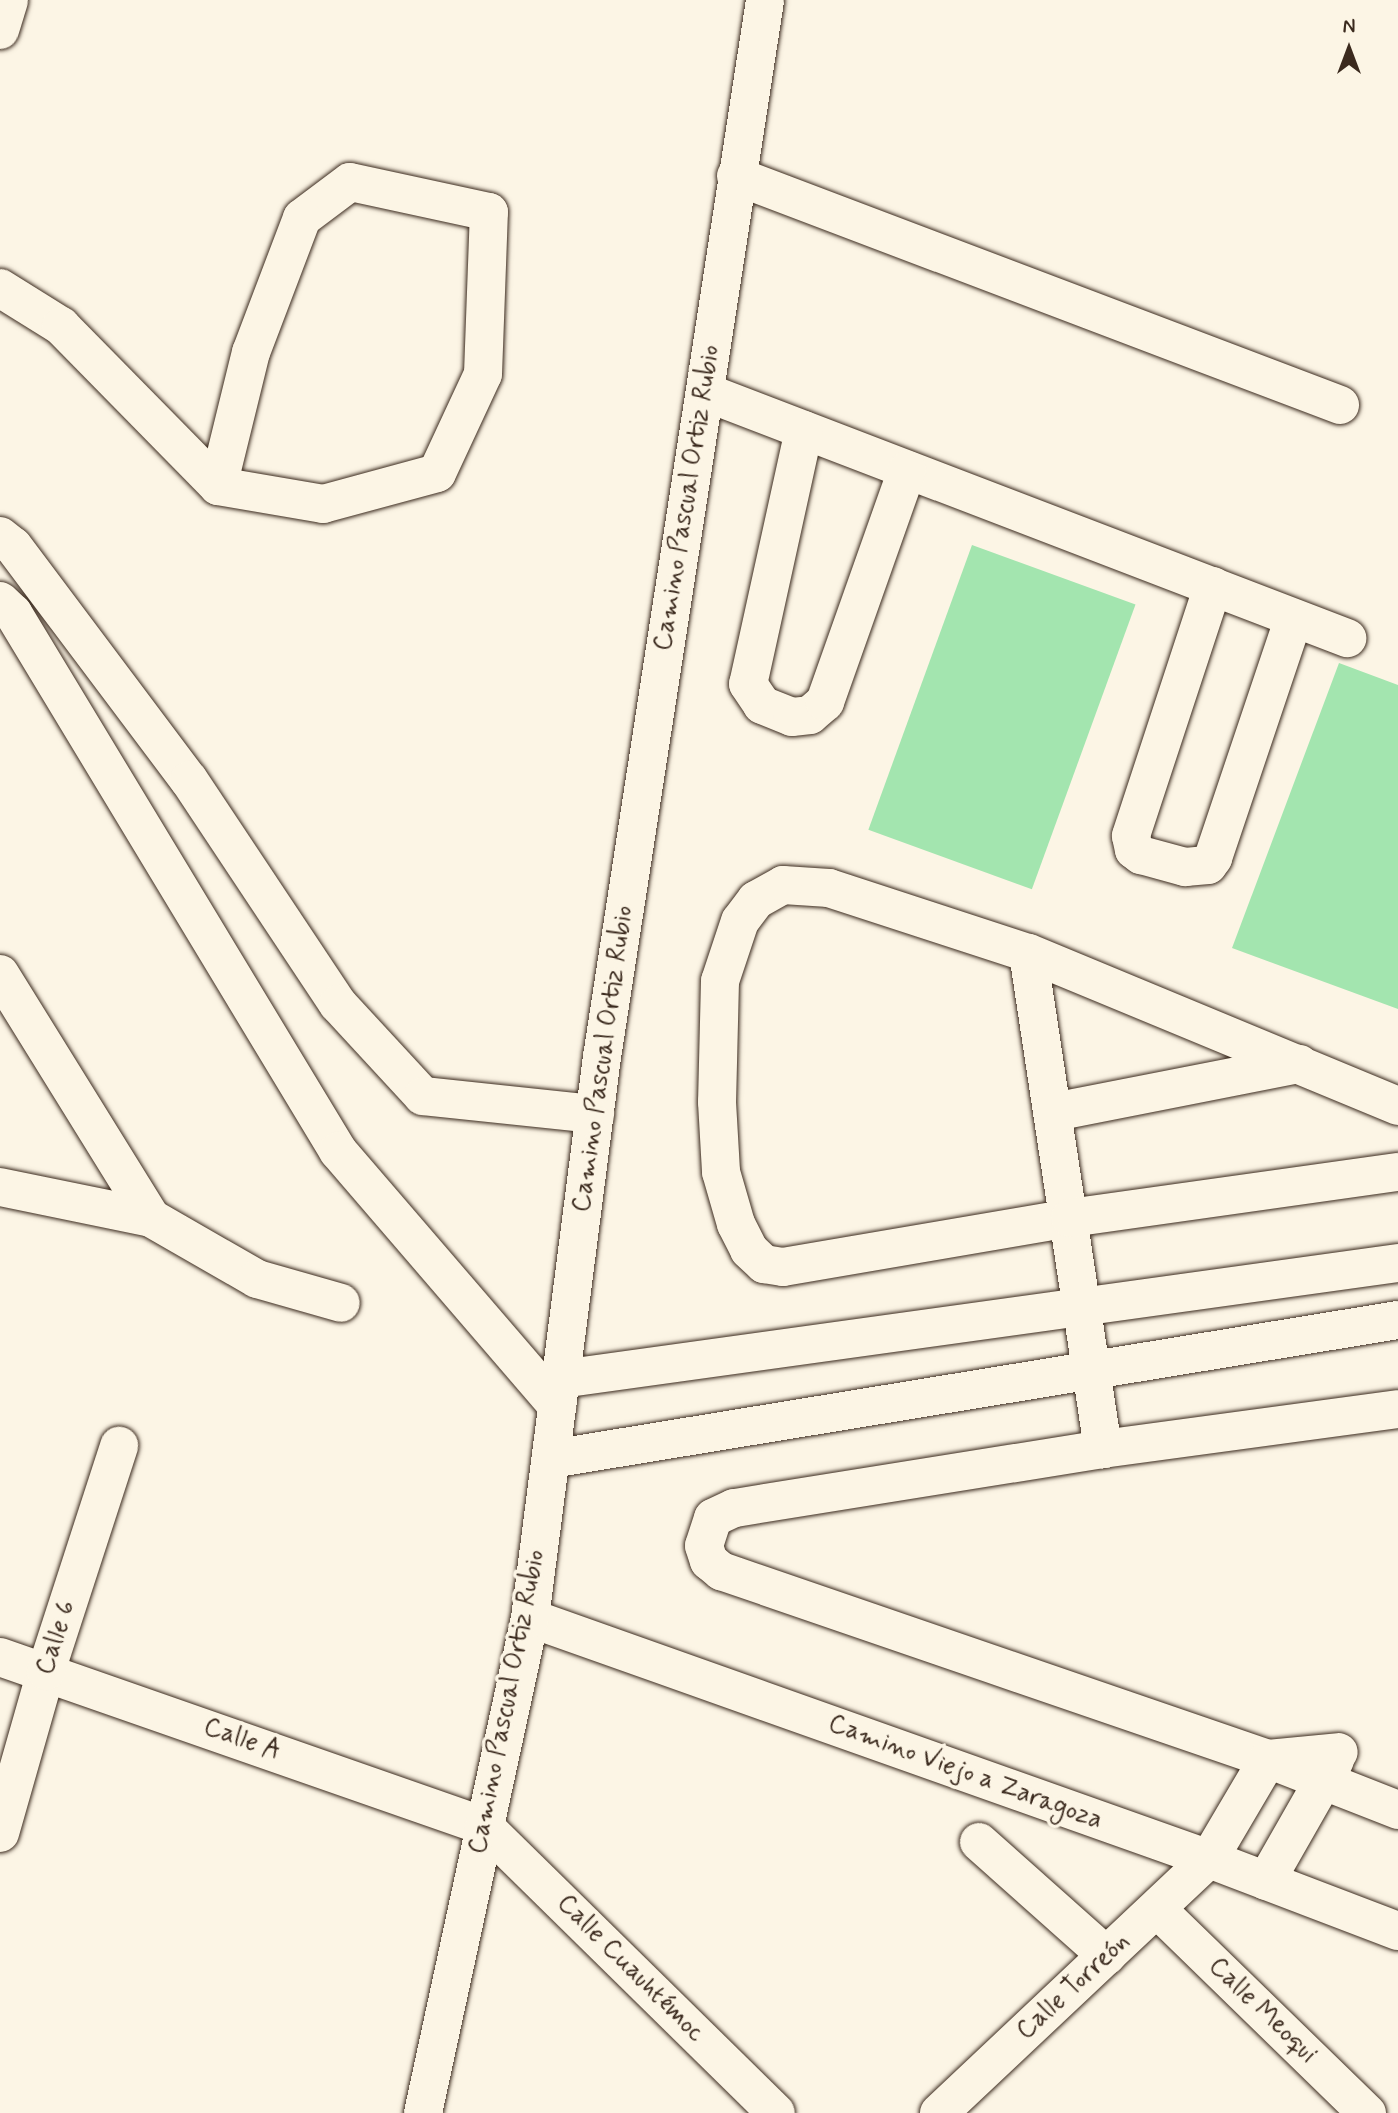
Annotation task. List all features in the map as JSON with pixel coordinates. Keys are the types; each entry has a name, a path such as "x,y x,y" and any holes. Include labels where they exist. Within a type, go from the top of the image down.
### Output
{"street":[{"path":"0,30 9,0"},
{"name":"Camino Pascual Ortiz Rubio","path":"423,2113 530,1618 595,1114 736,176 765,0"},
{"path":"736,176 1340,405"},
{"path":"0,288 61,327 218,486 323,504 437,473 483,374 489,212 350,182 302,218 251,352 218,486"},
{"path":"705,392 1348,638"},
{"path":"804,430 748,684 762,705 792,717 810,715 825,702 907,470"},
{"path":"0,536 13,546 189,780 338,1004 423,1096 595,1114"},
{"path":"1213,586 1131,836 1134,850 1141,855 1185,867 1208,864 1213,858 1294,618"},
{"path":"0,601 13,612 338,1151 559,1393 1084,1307 1398,1263"},
{"path":"1398,1106 1028,953 829,888 806,885 769,889 740,921 720,981 717,1102 722,1171 736,1224 749,1250 764,1264 783,1268 1070,1218 1398,1172"},
{"path":"1028,953 1084,1307 1103,1449"},
{"path":"0,974 151,1218"},
{"path":"1054,1112 1299,1064"},
{"path":"0,1187 151,1218 257,1279 341,1303"},
{"path":"551,1459 1398,1320"},
{"path":"1398,1409 1103,1449 734,1508 713,1518 705,1531 704,1546 709,1561 721,1571 1268,1759 1322,1783 1398,1810"},
{"name":"Calle 6","path":"0,1833 46,1671 119,1446"},
{"name":"Camino Viejo a Zaragoza","path":"530,1618 1209,1859 1398,1931"},
{"name":"Calle A","path":"0,1657 484,1826"},
{"name":"Calle Torreón","path":"939,2113 1209,1859 1268,1759"},
{"path":"1266,1881 1322,1783"},
{"name":"Calle Cuauhtémoc","path":"484,1826 776,2113"},
{"path":"979,1842 1107,1956"},
{"name":"Calle Meoqui","path":"1157,1909 1367,2113"}],"green space":[{"path":"972,545 1136,605 1032,889 868,830"},
{"path":"1339,663 1398,685 1398,1009 1232,948"}]}
